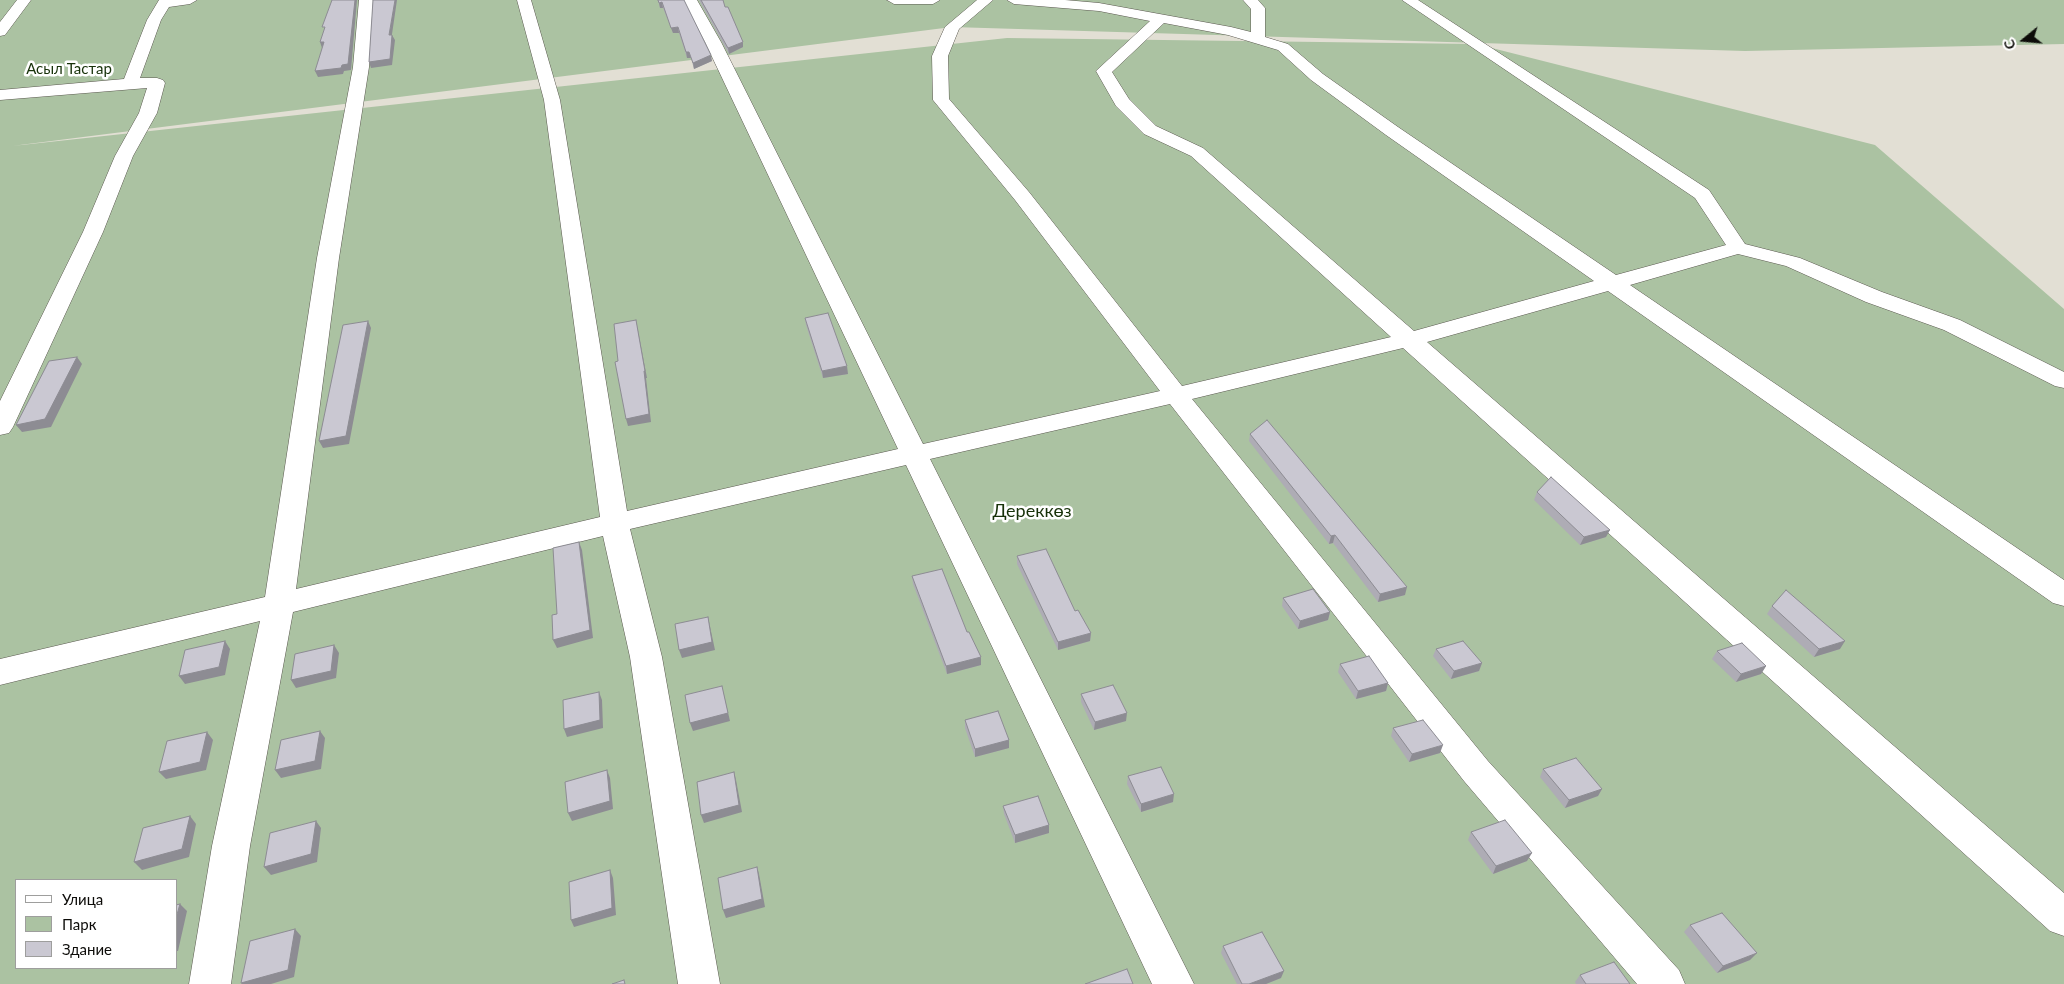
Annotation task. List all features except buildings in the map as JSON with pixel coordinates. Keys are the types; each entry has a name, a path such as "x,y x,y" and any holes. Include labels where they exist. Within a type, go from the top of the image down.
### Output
{"street":[{"path":"0,32 24,0"},
{"path":"130,83 154,20 165,1 190,0"},
{"path":"210,984 231,846 279,603 328,258 361,67 366,0"},
{"path":"524,0 552,100 615,524 646,657 699,984"},
{"path":"690,0 1173,984"},
{"path":"894,0 933,0"},
{"path":"986,0 952,27 940,56 941,100 1022,196 1176,395 1476,771 1664,984"},
{"path":"1014,0 1099,7 1124,12 1155,11 1283,47 1317,77 1377,120 2064,595"},
{"path":"1250,0 1258,8 1258,39"},
{"path":"1409,0 1702,194 1738,248"},
{"path":"1155,11 1104,71 1122,102 1150,130 1197,152 2064,918"},
{"path":"0,95 130,83 157,83 148,113 124,156 92,232 0,427"},
{"path":"0,672 279,603 1410,339 1738,248 1794,262 1874,297 1952,325 2064,381"}],"green space":[{"name":"Дереккөз","path":"0,0 2064,0 2064,44 1745,51 952,27 12,146 1007,38 1476,44 1875,145 2064,309 2064,984 0,984"}],"park label":[{"name":"Асыл Тастар","path":"69,69"}]}
